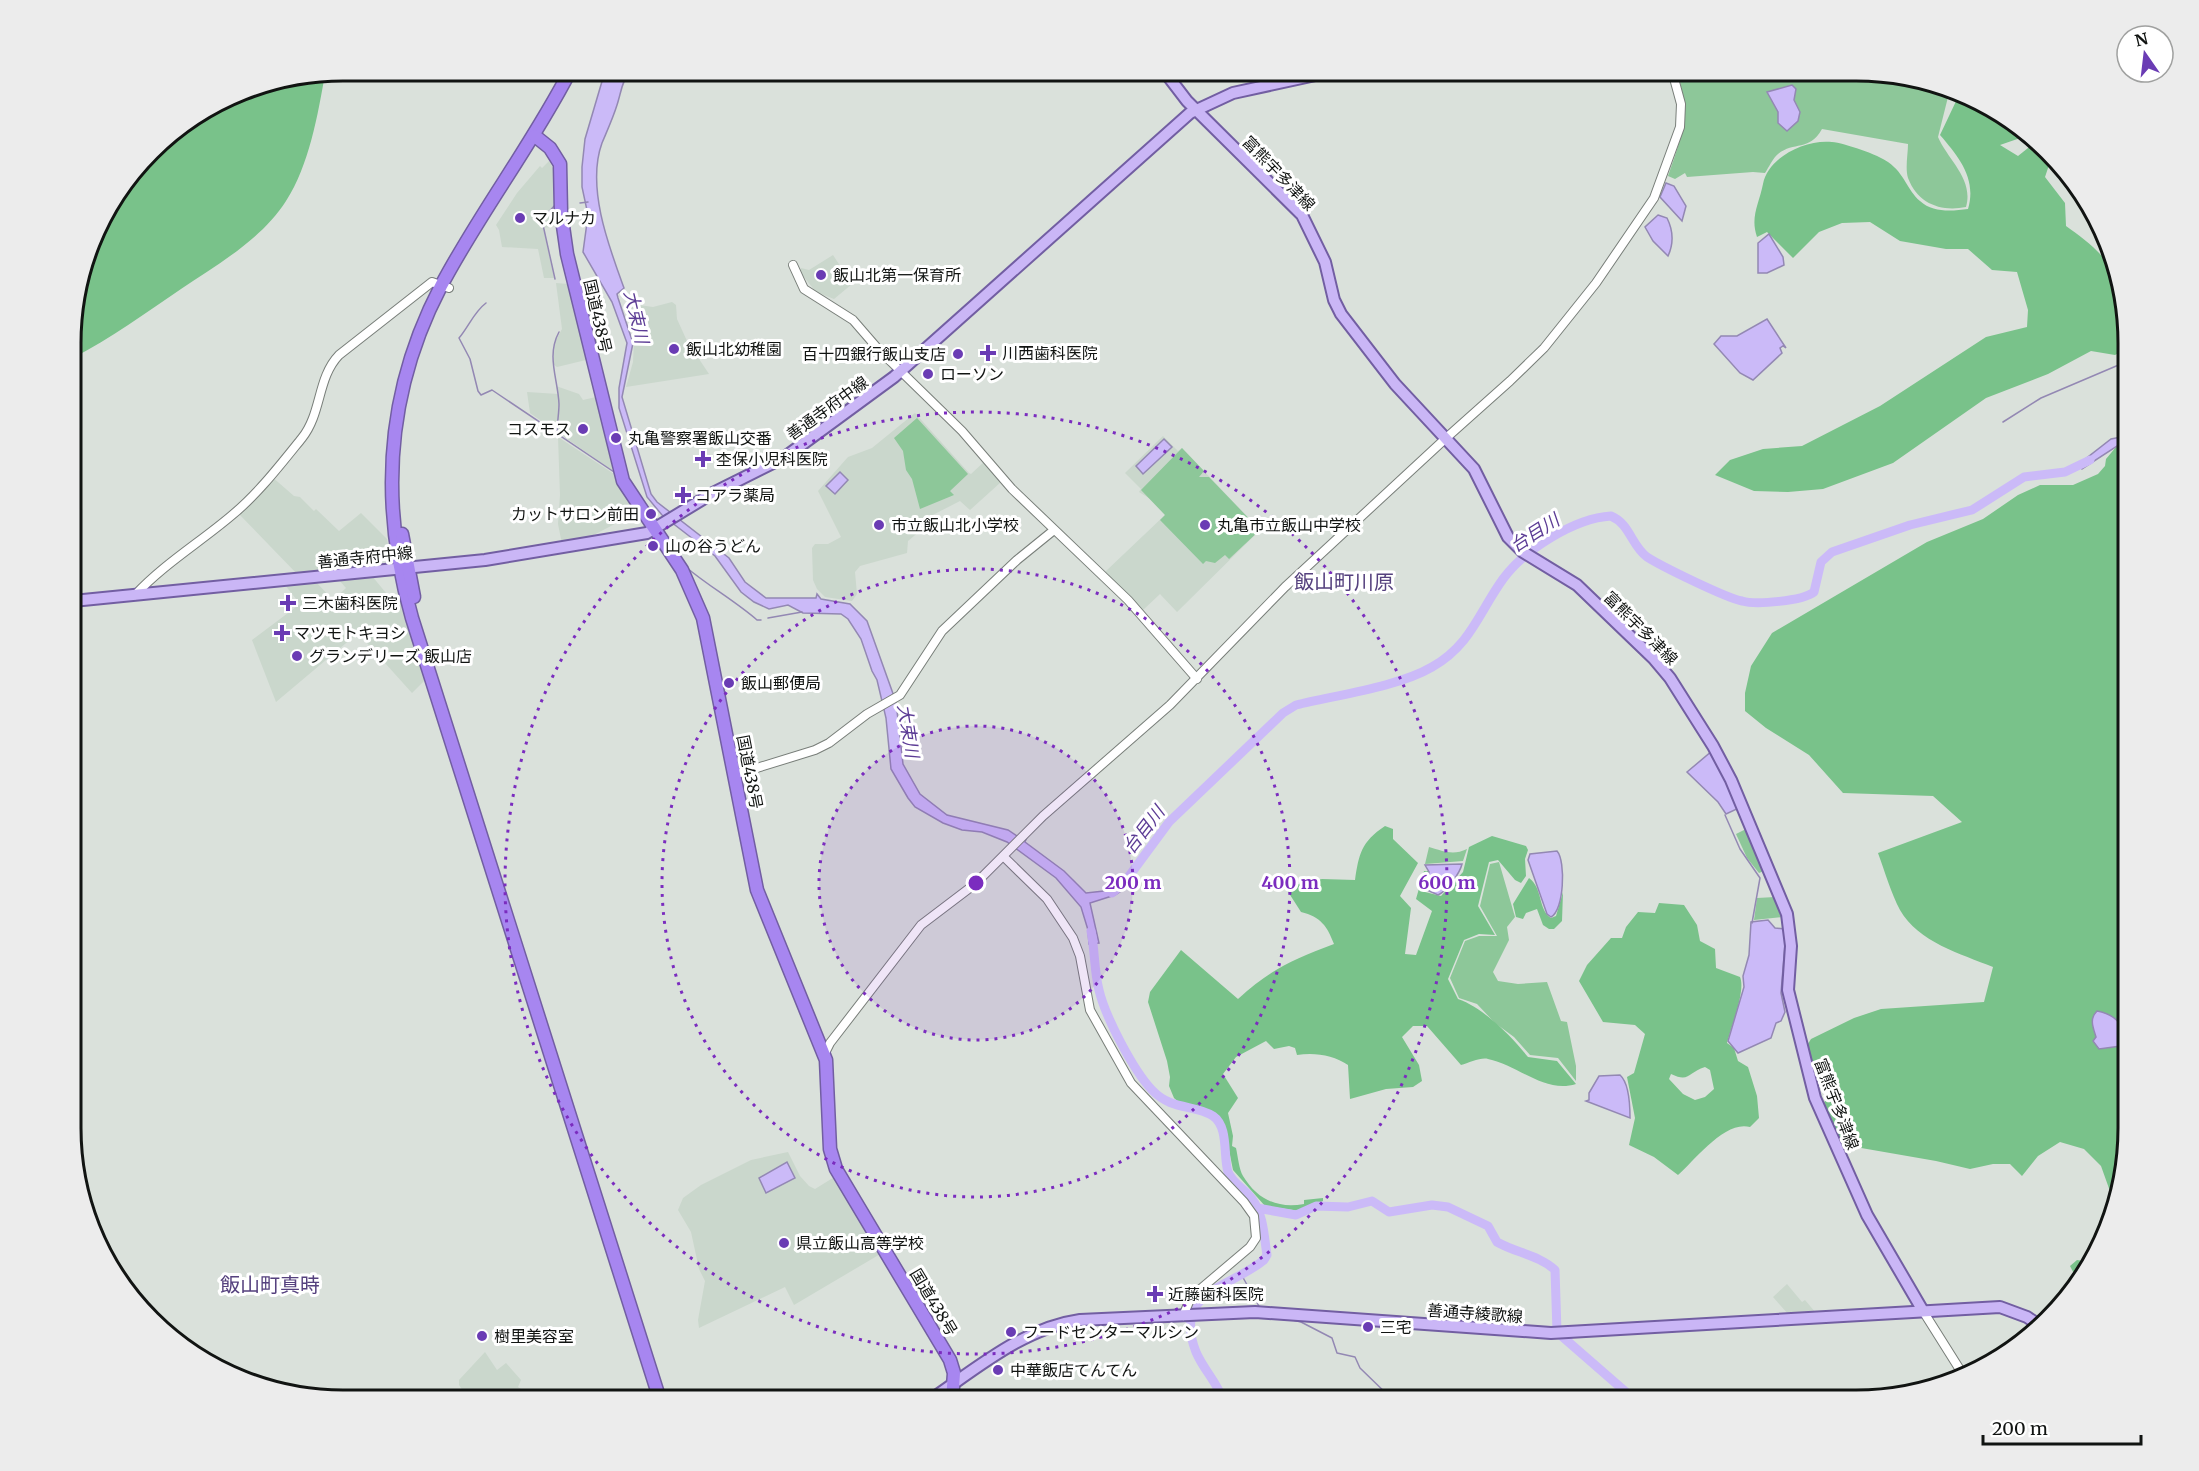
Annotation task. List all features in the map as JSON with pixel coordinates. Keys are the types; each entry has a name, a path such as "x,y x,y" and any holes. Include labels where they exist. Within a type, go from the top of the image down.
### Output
{"highway":[{"path":"538,137 565,81"},
{"path":"571,81 489,220 445,286 410,357 399,402 391,483 412,618 657,1390"},
{"name":"国道438号","path":"538,137 560,164 561,212 567,254 619,467 628,492 682,570 703,618 760,901 824,1055 828,1078 830,1149 836,1169 950,1360 953,1390"},
{"path":"404,569 664,1390"}],"main road":[{"name":"富熊宇多津線","path":"1173,81 1196,110 1302,215 1325,262 1334,300 1341,314 1380,367 1474,469 1508,537 1528,555 1577,585 1654,659 1680,694 1731,780 1787,914 1791,946 1788,990 1815,1098 1867,1215 1923,1311"},
{"name":"善通寺府中線","path":"81,600 404,569 641,535 785,457 902,371 1165,134 1196,110 1233,93 1286,81"},
{"name":"善通寺綾歌線","path":"945,1390 1015,1344 1051,1326 1080,1320 1283,1313 1551,1333 2000,1307 2033,1321"}],"street":[{"path":"824,1055 830,1042 878,984 917,929 975,884 1022,837 1197,679 1277,594 1544,348 1596,283 1654,198 1678,135 1681,119 1680,98 1675,81"},
{"path":"793,265 804,288 847,315 1054,530 1128,600 1197,679"},
{"path":"134,596 169,563 232,515 304,436 313,420 328,370 339,355 432,282 445,286"},
{"path":"734,775 815,750 893,699 905,689 928,649 942,631 1017,560 1054,530"},
{"path":"1004,857 1047,899 1073,938 1080,956 1090,1010 1131,1083 1197,1150 1254,1216 1256,1238 1250,1247 1191,1297 1185,1316"},
{"path":"1923,1311 1959,1369"}],"shaded area":[{"path":"602,81 624,81 598,160 598,197 606,236 624,288 617,294 633,343 622,397 651,494 657,502 729,558 745,582 766,598 816,598 817,594 821,599 850,604 867,621 896,702 903,764 920,794 947,815 1008,830 1023,840 1027,837 1025,842 1064,871 1086,893 1104,891 1120,882 1124,889 1115,895 1090,903 1099,943 1089,944 1088,930 1081,907 1056,878 1007,842 982,832 962,830 943,823 915,807 908,798 891,769 886,718 877,680 861,639 848,619 841,614 803,613 788,605 769,609 754,602 741,592 715,556 662,515 647,497 619,408 619,388 627,343 612,302 583,252 588,215 582,187 585,139"},
{"path":"1792,85 1796,89 1794,100 1800,112 1798,121 1787,131 1778,123 1778,112 1767,92"},
{"path":"549,161 555,172 558,226 543,228 554,278 544,278 538,249 502,247 496,225 517,193 540,166 542,168"},
{"path":"1666,183 1674,186 1686,206 1682,221 1660,197"},
{"path":"1658,215 1667,218 1671,227 1672,241 1668,256 1653,241 1645,227"},
{"path":"1769,234 1783,257 1784,265 1767,273 1758,273 1758,243"},
{"path":"833,255 852,284 834,299 816,292 800,272 801,268 809,270"},
{"path":"556,283 568,284 586,360 557,367 553,364 555,342 562,329"},
{"path":"672,302 676,305 677,319 687,341 709,374 626,387 633,362 634,341 625,303 653,307"},
{"path":"1767,319 1786,348 1783,346 1780,348 1782,353 1753,380 1740,373 1714,344 1721,336 1737,336"},
{"path":"556,386 579,394 583,400 596,397 613,471 530,413 527,392 558,394"},
{"path":"915,413 969,473 971,474 985,461 1001,482 970,510 960,501 923,520 927,525 908,541 907,553 860,566 855,572 857,594 852,601 825,597 817,589 813,580 812,548 815,544 828,544 841,537 818,491 848,457 872,448"},
{"name":"丸亀市立飯山中学校","path":"1163,436 1178,451 1182,448 1260,530 1177,612 1160,594 1143,610 1105,572 1165,515 1152,500 1139,492 1141,489 1125,473"},
{"path":"558,437 614,474 636,513 584,540 562,544 558,524 560,495"},
{"path":"2118,438 2118,446 2082,469 2079,464 2111,439"},
{"path":"1164,439 1172,447 1143,474 1136,466"},
{"path":"840,472 848,480 835,494 826,486"},
{"path":"271,476 294,496 300,497 314,511 316,509 339,531 361,513 387,539 389,551 376,564 299,576 238,513"},
{"path":"372,576 391,599 399,593 425,680 412,693 358,633 276,702 252,640 300,604 285,585 316,582 333,600 346,588 339,580"},
{"path":"1712,751 1739,808 1726,814 1718,802 1687,772"},
{"path":"1557,851 1562,865 1562,886 1559,906 1551,917 1547,914 1528,860 1530,854"},
{"path":"1462,864 1453,881 1442,893 1438,895 1427,890 1429,872 1425,865"},
{"path":"1768,920 1775,928 1785,929 1786,932 1781,993 1785,1012 1781,1021 1776,1023 1771,1038 1738,1053 1728,1041 1744,987 1743,976 1749,955 1751,922"},
{"path":"2097,1011 2108,1014 2118,1021 2118,1046 2099,1049 2093,1041 2096,1037 2092,1020"},
{"path":"1620,1075 1627,1089 1630,1118 1586,1101 1589,1100 1589,1093 1599,1076"},
{"name":"県立飯山高等学校","path":"788,1152 800,1176 815,1189 836,1176 882,1253 794,1305 785,1287 699,1328 698,1320 705,1281 699,1269 691,1232 678,1210 683,1198 701,1185 751,1160"},
{"path":"787,1162 795,1178 766,1193 759,1178"},
{"path":"1787,1284 1802,1302 1805,1300 1816,1313 1789,1315 1773,1297"},
{"path":"485,1352 497,1370 506,1363 521,1380 518,1387 523,1390 462,1390 459,1380"}],"green space":[{"path":"1680,81 1856,81 1907,86 1948,98 1938,137 1963,179 1968,197 1966,207 1939,207 1924,200 1918,194 1912,187 1907,174 1908,144 1822,129 1807,144 1784,150 1778,154 1765,173 1687,177 1685,173 1675,179 1668,176 1678,148 1683,124"},
{"path":"324,82 307,156 294,187 276,215 252,239 224,260 81,353 83,309 90,275 101,243 116,212 146,170 183,135 227,108 275,90"},
{"path":"1956,101 1987,116 2020,138 2000,145 2018,156 2030,147 2049,166 2045,177 2065,203 2066,226 2096,249 2104,259 2116,309 2118,353 2115,355 2091,351 2048,374 1986,398 1893,463 1823,489 1788,492 1754,491 1715,475 1730,460 1763,449 1802,446 1880,406 1986,337 2027,327 2028,310 2017,272 1992,270 1968,249 1946,249 1900,241 1870,222 1842,223 1819,232 1793,258 1767,232 1757,237 1754,223 1766,174 1780,158 1790,152 1822,142 1845,145 1884,159 1894,167 1916,197 1931,208 1949,211 1968,209 1970,188 1968,178 1960,160 1940,135"},
{"path":"917,418 968,474 950,491 954,495 920,509 912,479 906,470 903,451 894,438"},
{"path":"2118,447 2118,1128 2116,1162 2110,1191 2101,1166 2084,1149 2060,1142 2038,1156 2022,1176 2010,1164 1993,1164 1970,1169 1844,1145 1835,1133 1824,1102 1834,1095 1830,1081 1816,1071 1806,1047 1811,1039 1854,1018 1881,1009 1984,1002 1993,967 1941,946 1918,931 1900,910 1878,853 1962,822 1933,796 1843,793 1809,755 1766,728 1745,711 1745,693 1751,666 1772,633 1927,542 1983,519 2018,495 2040,485 2073,485 2098,474"},
{"path":"1182,448 1204,471 1199,477 1209,477 1260,530 1229,559 1225,555 1215,563 1206,561 1203,564 1160,520 1165,515 1141,490"},
{"path":"1385,826 1393,829 1393,839 1418,863 1400,896 1411,908 1405,954 1416,955 1432,911 1416,899 1424,871 1428,871 1425,892 1441,896 1463,872 1469,847 1492,836 1526,846 1528,850 1525,859 1526,876 1521,883 1515,880 1498,860 1489,862 1478,906 1495,935 1479,934 1464,940 1448,979 1458,999 1487,1016 1528,1057 1557,1061 1576,1084 1565,1086 1542,1082 1488,1059 1478,1059 1461,1065 1427,1026 1413,1026 1402,1037 1419,1065 1422,1081 1413,1087 1386,1089 1350,1099 1348,1065 1324,1055 1297,1055 1295,1048 1289,1046 1274,1049 1266,1041 1236,1057 1223,1074 1238,1098 1228,1113 1233,1136 1232,1146 1236,1148 1242,1173 1261,1196 1285,1205 1304,1204 1304,1200 1323,1198 1323,1201 1300,1211 1265,1206 1233,1170 1224,1125 1216,1115 1184,1107 1174,1098 1169,1086 1167,1061 1148,1002 1150,992 1181,950 1238,999 1283,966 1334,944 1322,923 1301,912 1285,887 1322,879 1355,880 1362,849"},
{"path":"1746,829 1764,871 1759,873 1747,858 1736,834"},
{"path":"1429,847 1453,852 1467,849 1463,861 1425,864"},
{"path":"1499,862 1515,917 1507,927 1509,940 1493,972 1498,981 1518,984 1547,982 1561,1021 1567,1022 1576,1066 1576,1081 1558,1058 1530,1055 1514,1037 1495,1023 1477,1004 1459,998 1450,978 1465,941 1479,936 1497,936 1480,906 1490,864"},
{"path":"1529,878 1537,887 1544,910 1551,918 1556,916 1563,892 1562,921 1554,929 1543,925 1537,909 1526,913 1523,919 1516,917 1513,904"},
{"path":"1775,897 1783,917 1754,920 1757,898"},
{"path":"1659,903 1684,905 1697,925 1700,941 1715,949 1716,968 1740,977 1740,1000 1727,1043 1734,1048 1738,1061 1748,1067 1757,1096 1759,1118 1750,1127 1740,1126 1721,1135 1678,1175 1654,1157 1629,1145 1635,1118 1627,1077 1634,1073 1645,1034 1635,1025 1603,1022 1579,981 1587,965 1611,938 1622,938 1626,927 1638,912 1655,913","holes":["1705,1067 1710,1070 1714,1089 1705,1097 1695,1100 1683,1094 1669,1079 1671,1074 1686,1077"]},
{"path":"2077,1260 2082,1261 2074,1274 2070,1266"}],"waterway":[{"path":"580,203 588,202"},
{"path":"555,279 543,225 546,215 556,204"},
{"path":"486,303 459,338 470,359 478,391 481,395 492,390 614,472 617,480"},
{"path":"557,433 559,404 553,350 559,332"},
{"path":"2003,422 2041,398 2118,365"},
{"name":"台目川","path":"1112,893 1124,883 1169,822 1283,713 1296,705 1385,685 1432,667 1456,649 1465,638 1512,568 1551,537 1567,529 1597,518 1611,516 1627,529 1637,547 1647,557 1666,567 1734,599 1758,603 1779,601 1800,598 1814,592 1821,562 1832,552 1910,525 1972,510 2024,477 2065,472 2090,460"},
{"path":"620,487 625,495"},
{"path":"687,568 757,620 761,620"},
{"path":"768,618 802,612"},
{"path":"1725,815 1740,849 1760,878 1752,923"},
{"name":"大束川","path":"1091,931 1096,975 1102,1001 1128,1056 1152,1090 1160,1097 1175,1104 1206,1112 1218,1121 1223,1134 1228,1172 1252,1199 1261,1219 1267,1255 1264,1260 1208,1294 1198,1303 1192,1316 1191,1332 1196,1352 1218,1390"},
{"path":"1257,1208 1296,1215 1316,1206 1348,1207 1372,1201 1389,1212 1432,1205 1448,1207 1488,1226 1497,1242 1535,1257 1555,1270 1557,1332 1624,1390"},
{"path":"1241,1274 1260,1308"},
{"path":"1289,1319 1301,1322 1332,1338 1337,1353 1355,1357 1360,1368 1383,1390"}],"place":[{"name":"マルナカ","path":"520,218"},
{"name":"飯山北第一保育所","path":"821,275"},
{"name":"飯山北幼稚園","path":"674,349"},
{"name":"川西歯科医院","path":"988,353"},
{"name":"百十四銀行飯山支店","path":"958,354"},
{"name":"ローソン","path":"928,374"},
{"name":"コスモス","path":"583,429"},
{"name":"丸亀警察署飯山交番","path":"616,438"},
{"name":"杢保小児科医院","path":"703,459"},
{"name":"コアラ薬局","path":"683,495"},
{"name":"カットサロン前田","path":"651,514"},
{"name":"市立飯山北小学校","path":"879,525"},
{"name":"丸亀市立飯山中学校","path":"1205,525"},
{"name":"山の谷うどん","path":"653,546"},
{"name":"三木歯科医院","path":"288,603"},
{"name":"マツモトキヨシ","path":"282,633"},
{"name":"グランデリーズ 飯山店","path":"297,656"},
{"name":"飯山郵便局","path":"729,683"},
{"name":"県立飯山高等学校","path":"784,1243"},
{"name":"近藤歯科医院","path":"1155,1294"},
{"name":"三宅","path":"1368,1327"},
{"name":"フードセンターマルシン","path":"1011,1332"},
{"name":"樹里美容室","path":"482,1336"},
{"name":"中華飯店てんてん","path":"998,1370"}],"district":[{"name":"飯山町川原","path":"1344,582"},
{"name":"飯山町真時","path":"270,1285"}]}
